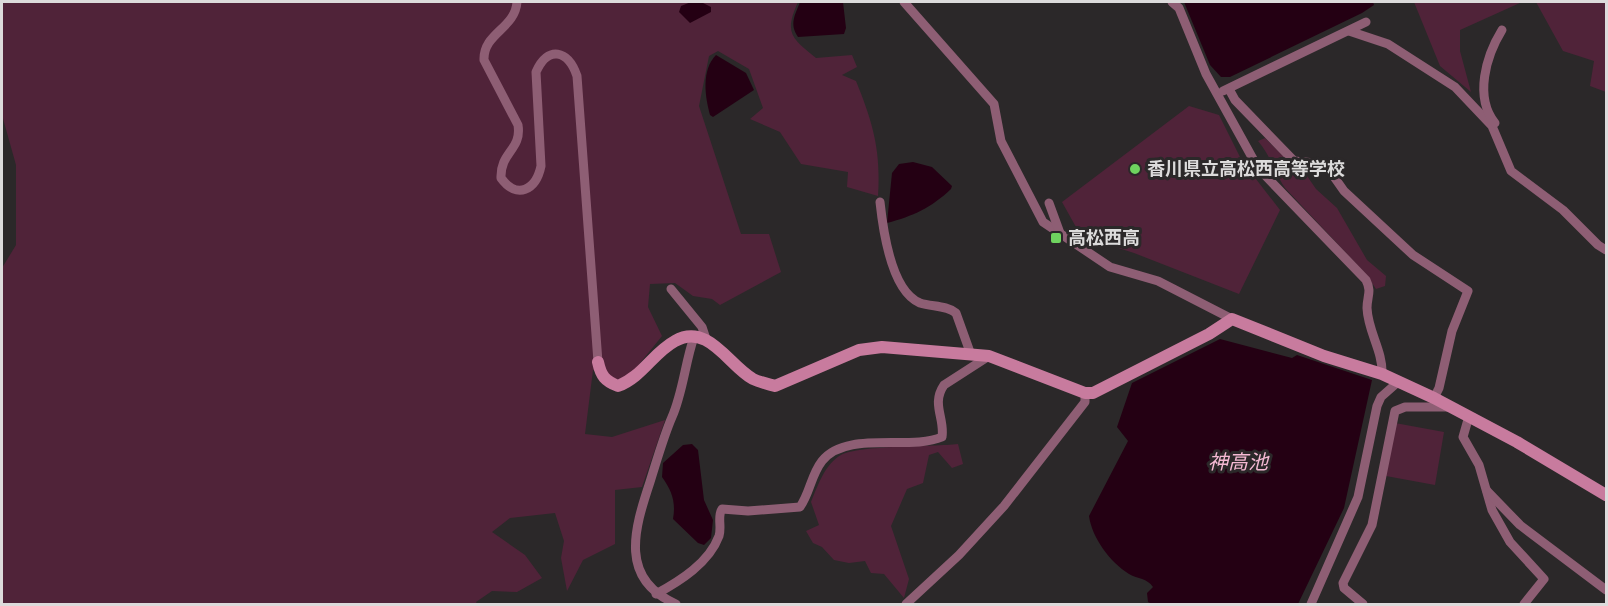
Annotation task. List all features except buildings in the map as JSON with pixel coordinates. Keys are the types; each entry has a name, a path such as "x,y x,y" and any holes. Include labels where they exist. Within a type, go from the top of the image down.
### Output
{"street":[{"path":"517,2 512,20 490,39 483,50 484,60 518,125 520,136 516,146 504,157 501,178 508,188 520,190 534,185 539,177 541,166 536,72 541,59 550,54 563,55 572,63 577,76 598,362 600,374 607,382 618,386 642,372 677,340 700,338 753,379 775,386 859,350 882,347 970,352 989,356 1086,393 1093,393 1209,334 1232,319"},
{"path":"904,2 994,104 1001,141 1043,222 1110,267 1158,280 1232,319 1324,356 1382,374 1434,398 1606,495"},
{"path":"1172,2 1179,8 1206,74 1258,168 1366,280 1371,290 1367,307 1374,338 1382,358 1382,374"},
{"path":"1218,93 1366,22"},
{"path":"1499,138 1499,127 1488,113 1486,106 1484,82 1487,67 1502,30"},
{"path":"1349,31 1388,44 1455,87 1492,126 1511,171 1563,210 1606,250"},
{"path":"1228,88 1235,100 1294,160 1325,164 1344,191 1413,255 1468,291 1452,331 1439,388 1434,398"},
{"path":"880,202 883,231 902,290 920,302 956,313 970,352"},
{"path":"1049,203 1060,233"},
{"path":"671,289 702,327 642,505 634,551 638,570 656,594 676,604"},
{"path":"656,594 675,584 701,563 720,533 719,513 722,509 747,511 800,507 823,460 833,451 880,442 934,441 942,437 937,405 944,385 989,356"},
{"path":"1311,604 1358,497 1377,406 1381,397 1398,382"},
{"path":"906,604 959,555 1004,506 1085,402 1086,393"},
{"path":"1363,604 1344,588 1343,583 1372,525 1395,411 1405,407 1450,407"},
{"path":"1469,416 1463,437 1479,465 1492,510 1510,542 1544,579 1524,604"},
{"path":"1485,490 1520,525 1606,590"}],"shaded area":[{"path":"2,2 798,2 791,21 792,34 796,40 816,58 852,55 857,67 842,75 856,81 867,110 877,150 878,196 847,187 848,172 801,164 780,132 750,119 763,108 749,69 718,51 709,56 699,106 741,234 769,234 781,272 720,305 712,299 693,296 675,283 650,284 648,307 662,336 632,373 615,381 593,370 585,434 612,437 665,420 642,487 615,490 615,544 583,560 567,591 561,558 564,541 555,513 510,518 492,532 525,555 542,578 517,592 492,591 476,602 477,604 2,604 2,268 16,245 16,165 2,115"},
{"path":"1414,2 1522,2 1460,30 1460,51 1471,92 1440,66"},
{"path":"1536,2 1606,2 1606,92 1590,86 1594,61 1563,51"},
{"path":"1189,106 1219,115 1242,161 1280,210 1239,294 1134,253 1081,236 1062,202"},
{"path":"1265,138 1293,166 1305,173 1316,189 1337,208 1367,260 1386,276 1385,286 1376,289 1366,274 1285,188 1267,153 1258,141"},
{"path":"1395,423 1444,432 1435,485 1386,476"},
{"path":"958,444 963,464 952,468 938,452 929,455 923,483 907,489 891,526 909,579 904,598 884,574 871,573 865,561 849,563 834,560 822,547 813,543 806,531 819,525 811,502 826,469 835,459 863,449"}],"water":[{"path":"691,2 703,3 711,7 711,12 690,23 679,12 681,6"},
{"path":"800,2 843,2 846,28 844,34 798,37 793,24"},
{"path":"1184,2 1373,2 1374,5 1230,77 1221,77 1210,65"},
{"path":"716,55 746,73 754,90 713,117 708,108 706,76 711,61"},
{"path":"913,162 932,167 952,186 951,189 921,210 887,223 892,173 899,164"},
{"name":"神高池","path":"1220,339 1292,358 1297,355 1372,380 1344,508 1298,604 1152,604 1148,602 1147,593 1153,587 1151,584 1129,574 1115,563 1098,541 1091,524 1089,516 1128,441 1117,427 1132,383"},
{"path":"692,444 698,450 704,500 713,520 711,538 704,545 698,543 673,519 672,497 662,477 663,463 683,445"}],"place":[{"name":"香川県立高松西高等学校","path":"1135,169"},
{"name":"高松西高","path":"1056,238"}]}
